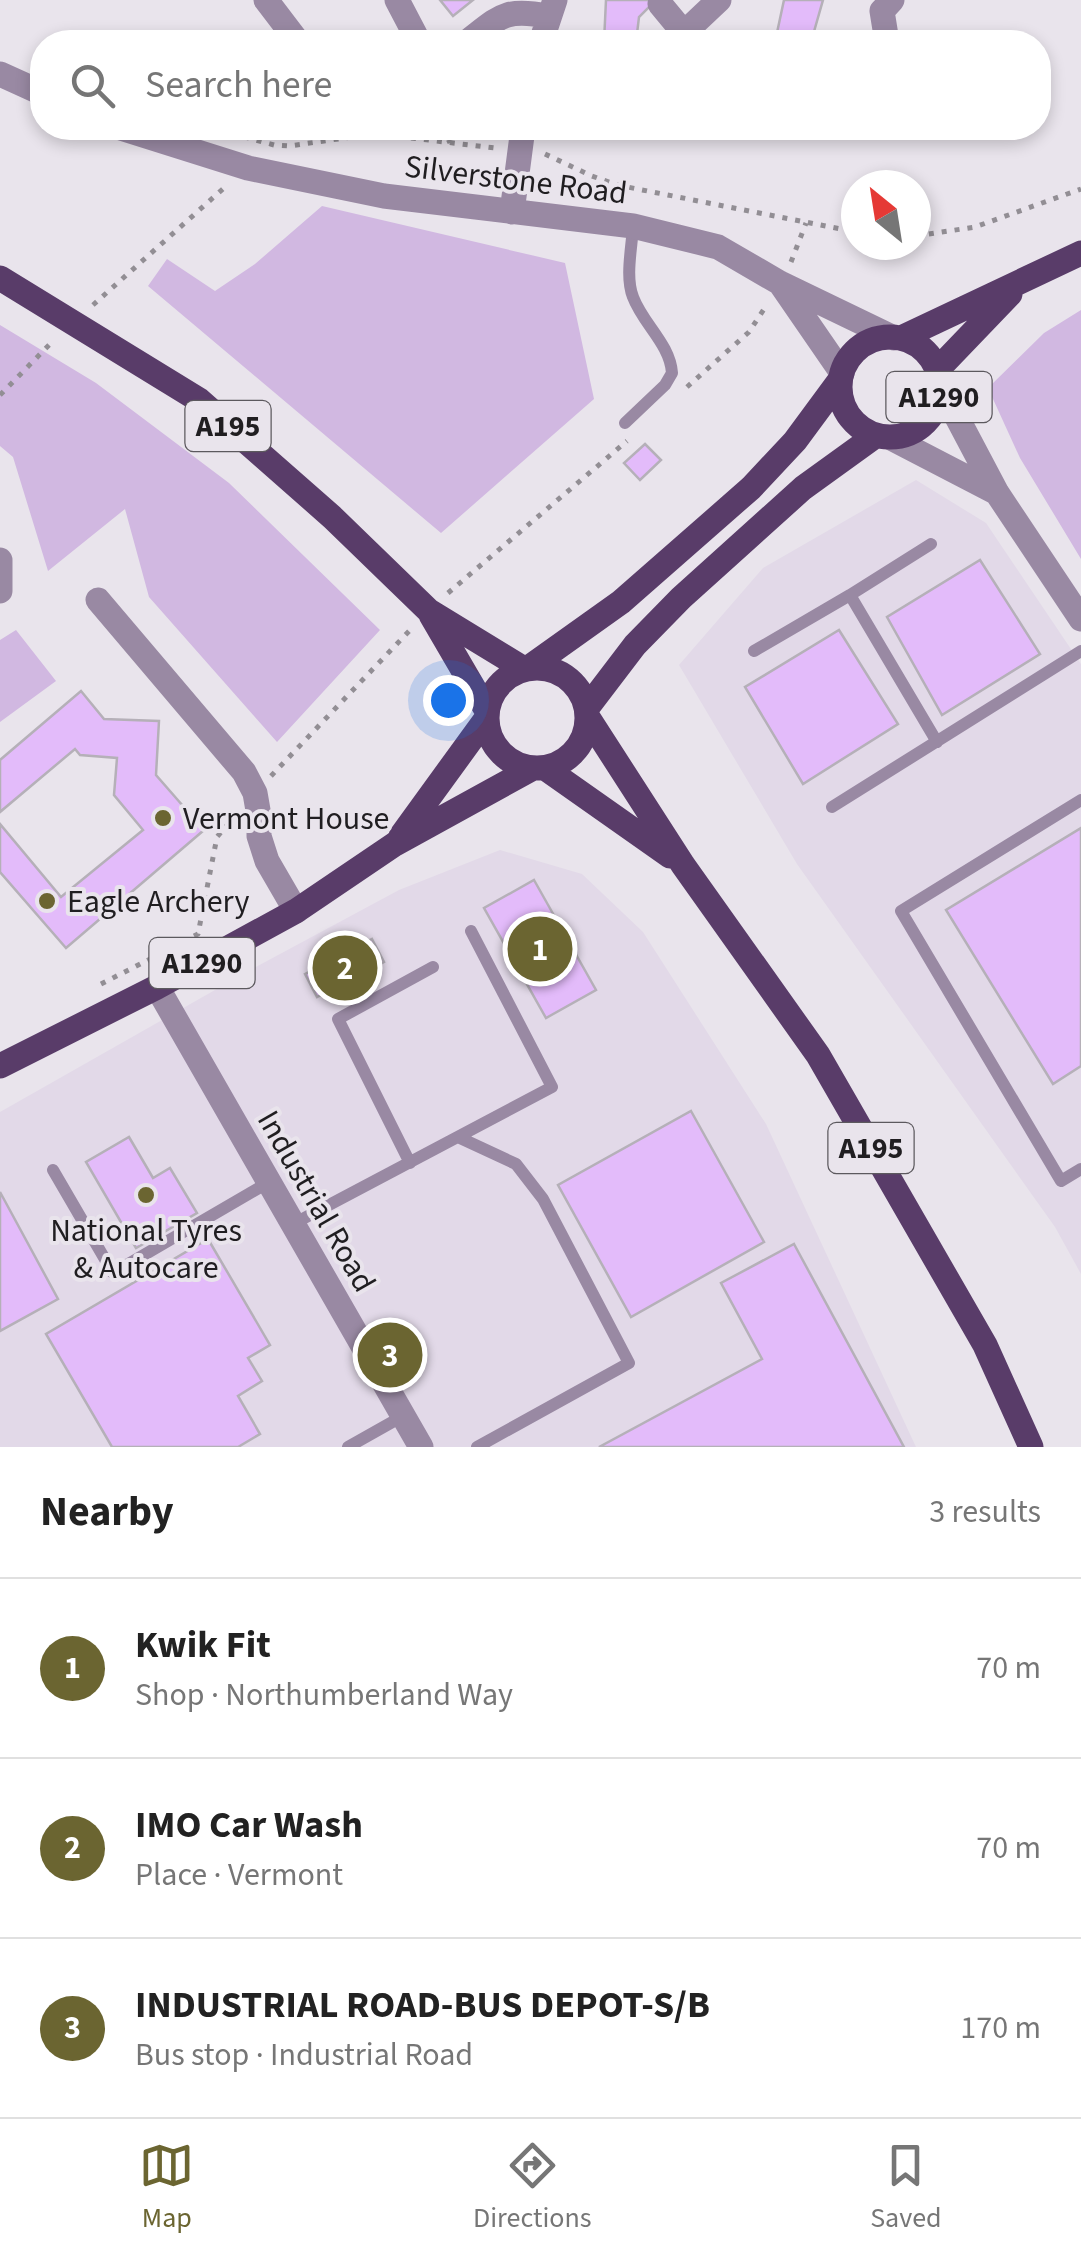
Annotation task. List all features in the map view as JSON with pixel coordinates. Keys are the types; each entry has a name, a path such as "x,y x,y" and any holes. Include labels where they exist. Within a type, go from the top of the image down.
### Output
{"main road":[{"name":"A1290","path":"526,669 621,602 751,488 795,441 858,348 871,340 898,338 1081,253"},
{"name":"A195","path":"0,278 199,400 332,517 428,611 526,669 543,668 571,681 683,865 818,1056 985,1345 1031,1447"},
{"name":"A1290","path":"939,378 1021,283"},
{"name":"A1290","path":"841,376 844,408 862,430 883,437 907,435 921,428 938,402 939,378 929,355 916,344 898,338"},
{"name":"A1290","path":"587,712 635,644 681,598 803,488 883,437"},
{"name":"A195","path":"428,611 486,715 488,734 505,758 518,765 539,768 683,865"},
{"path":"486,715 499,684 526,669"},
{"path":"539,768 571,756 586,731 587,712"},
{"name":"A1290","path":"395,844 486,715"},
{"name":"A1290","path":"0,1066 296,911 395,844 539,768"}],"street":[{"path":"266,0 289,30"},
{"path":"396,0 412,30"},
{"path":"688,30 719,0"},
{"path":"885,30 882,11 892,0"},
{"path":"660,4 681,30"},
{"path":"482,30 510,13 552,8"},
{"path":"0,74 30,88"},
{"name":"Silverstone Road","path":"159,140 248,168 384,196 633,226 718,247 780,283 898,338"},
{"path":"512,212 521,140"},
{"name":"Silverstone Road","path":"780,283 841,376"},
{"path":"939,378 997,493 1081,619"},
{"path":"883,437 997,493"},
{"path":"0,560 0,591"},
{"path":"98,600 244,772 255,793 266,861 296,911"},
{"name":"Industrial Road","path":"157,987 421,1447"}],"lane":[{"path":"625,423 665,385 672,373 667,352 648,327 631,293 633,226"},
{"path":"754,651 930,544"},
{"path":"850,596 936,742"},
{"path":"832,807 1081,652"},
{"path":"1081,800 901,911 1061,1180 1081,1169"},
{"path":"293,1224 552,1087 472,932"},
{"path":"410,1162 338,1020 433,967"},
{"path":"458,1137 516,1164 543,1199 629,1364 477,1447"},
{"path":"54,1170 114,1273 269,1182"},
{"path":"348,1447 403,1416"}],"path":[{"path":"93,305 274,144"},
{"path":"931,234 975,227 1081,189"},
{"path":"678,396 750,332 797,250 806,223"},
{"path":"0,394 56,338"},
{"path":"181,942 198,934 216,838 255,793 428,611 636,434"},
{"path":"99,985 165,951"}],"shaded area":[{"path":"322,206 565,263 594,399 441,533 148,286 167,259 215,291 255,264"},
{"path":"1081,310 1081,559 1020,458 988,388 1044,333"},
{"path":"0,325 96,383 229,483 380,630 277,742 149,597 125,509 48,571 13,457 0,446"},
{"path":"916,480 986,523 1081,664 1081,1274 1055,1227 797,864 679,665 763,568"},
{"path":"16,630 56,681 0,722 0,640"},
{"path":"500,850 582,874 643,932 766,1124 916,1447 0,1447 0,1112 399,890"}],"building":[{"path":"440,0 473,0 453,16"},
{"path":"606,0 656,0 639,17 637,30 605,30"},
{"path":"784,0 823,0 814,30 778,30"},
{"path":"645,444 661,460 640,480 624,463"},
{"path":"980,560 1040,654 942,715 887,617"},
{"path":"839,630 898,724 803,784 745,687"},
{"name":"Vermont House","path":"81,691 104,719 159,721 156,775 204,830 66,948 0,872 0,824 61,897 143,830 114,795 117,758 80,755 75,749 0,812 0,760"},
{"path":"1081,828 1081,1066 1053,1084 946,910"},
{"path":"534,880 596,990 546,1018 484,908"},
{"path":"372,939 384,962 317,997 305,974"},
{"path":"691,1111 764,1242 631,1317 558,1185"},
{"name":"National Tyres & Autocare","path":"129,1137 153,1178 170,1168 197,1213 136,1248 86,1162"},
{"path":"0,1192 58,1299 0,1331"},
{"path":"208,1239 270,1345 248,1358 262,1381 238,1396 260,1434 238,1447 112,1447 46,1334"},
{"path":"794,1244 904,1447 599,1447 762,1359 721,1283"}],"place":[{"name":"Vermont House","path":"163,818"},
{"name":"Eagle Archery","path":"47,901"},
{"name":"Kwik Fit","path":"540,949"},
{"name":"IMO Car Wash","path":"345,968"},
{"name":"National Tyres & Autocare","path":"146,1195"},
{"name":"INDUSTRIAL ROAD-BUS DEPOT-S/B","path":"390,1355"}]}
